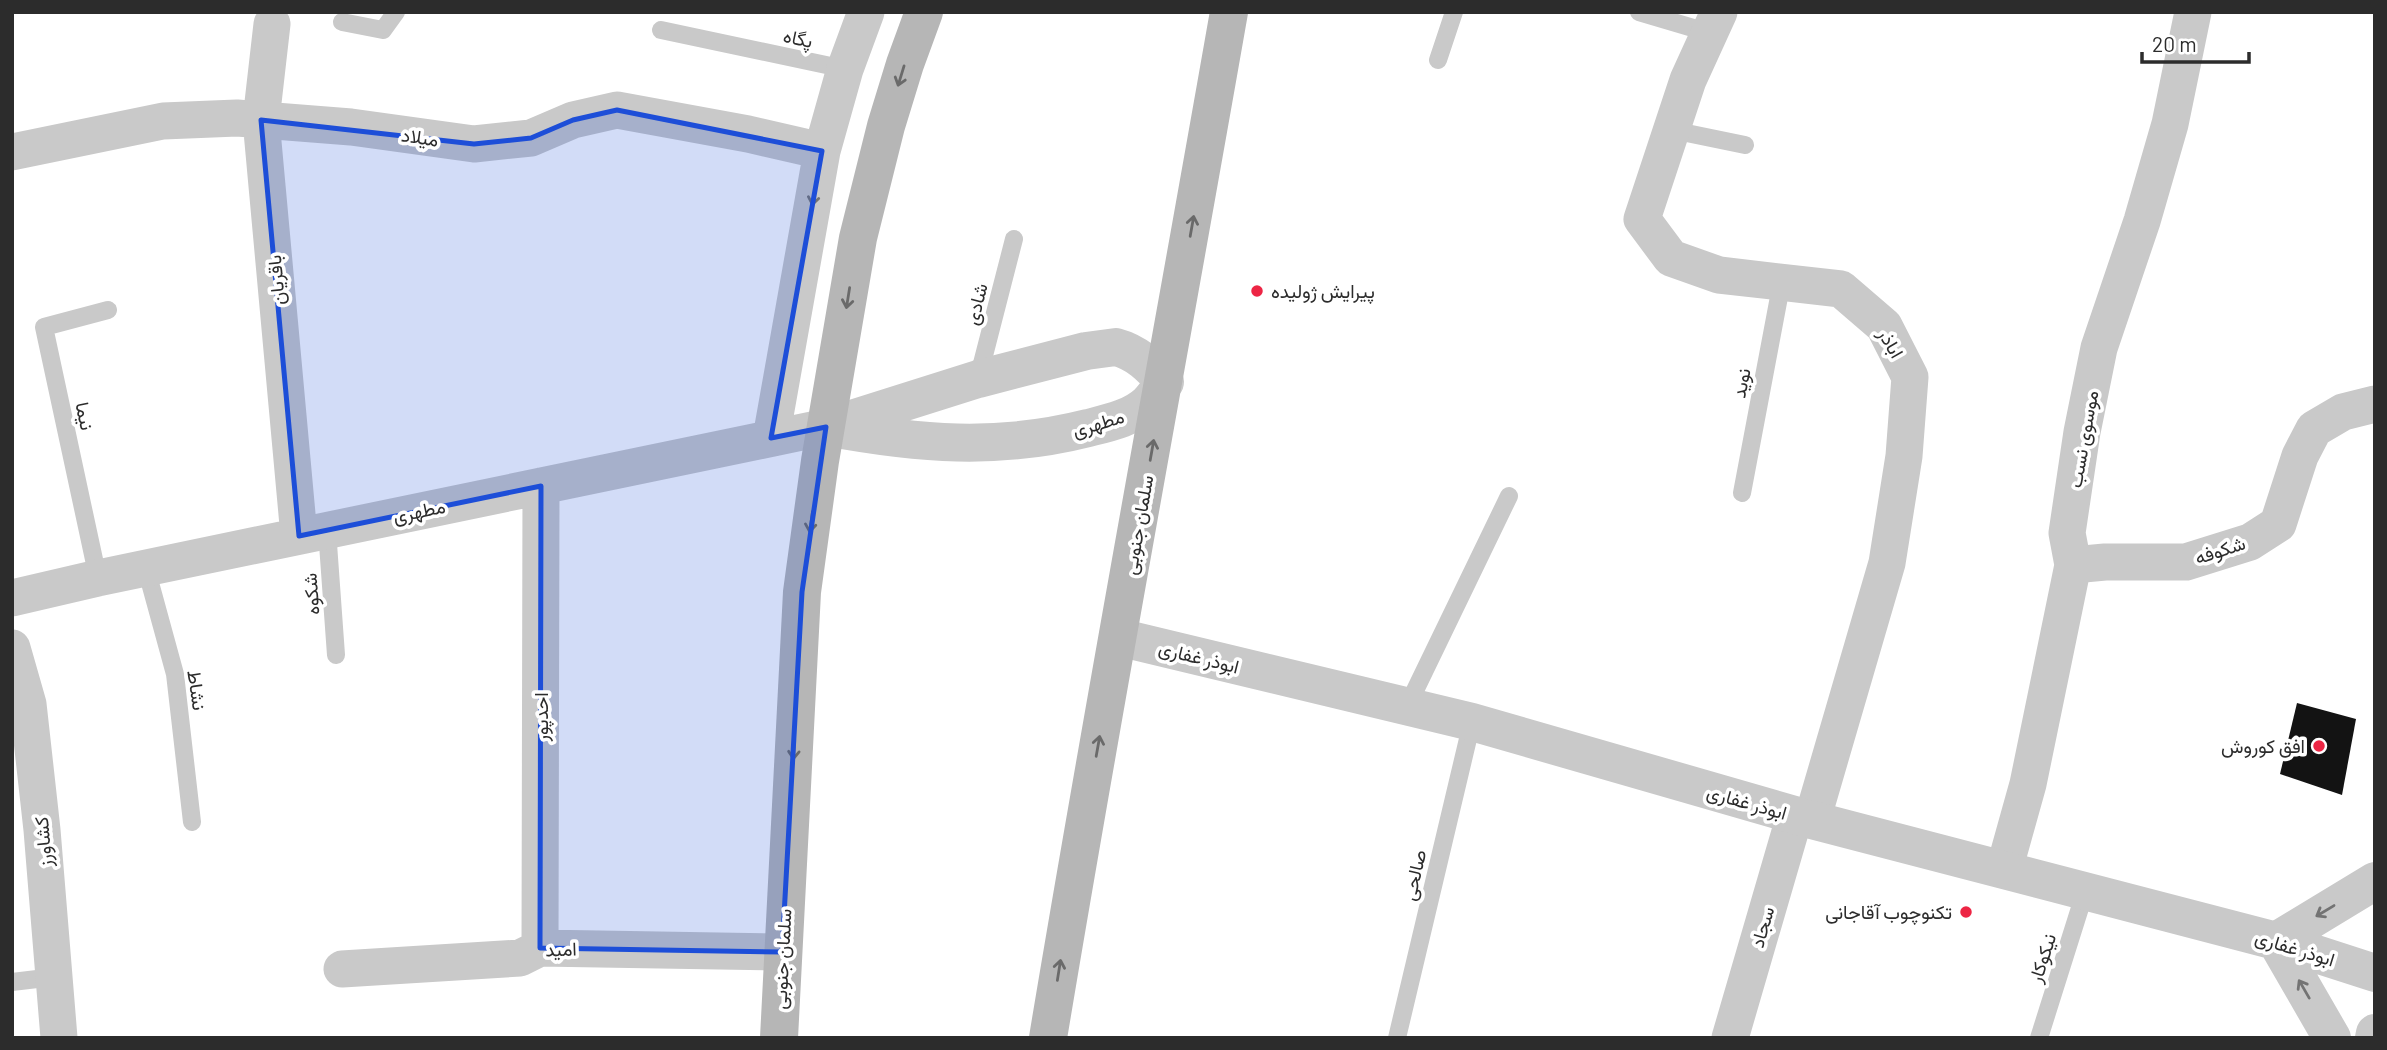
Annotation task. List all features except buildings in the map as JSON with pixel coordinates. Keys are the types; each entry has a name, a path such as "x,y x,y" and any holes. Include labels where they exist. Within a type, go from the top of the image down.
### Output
{"main road":[{"name":"سلمان جنوبی","path":"779,1038 802,592 858,238 889,115 924,12"},
{"name":"سلمان جنوبی","path":"1048,1038 1229,12"}],"street":[{"path":"771,438 822,152 845,69 866,12"},
{"name":"موسوی نسب","path":"2004,870 2028,784 2073,565 2067,533 2082,432 2097,360 2166,136 2193,12"},
{"name":"اباذر","path":"1714,23 1688,80 1643,219 1671,258 1719,275 1841,289 1884,326 1910,377 1904,456 1887,563 1804,818"},
{"name":"باقریان","path":"272,24 261,120 313,533"},
{"name":"میلاد","path":"12,152 163,121 237,118 351,127 474,144 531,138 573,120 617,110 748,134 822,152"},
{"name":"مطهری","path":"12,598 826,427 978,379 1086,351 1116,347 1128,350 1146,361 1164,382 1147,404 1129,415 1112,422 1039,438 980,444 927,442 826,427"},
{"name":"شکوفه","path":"2073,565 2105,562 2186,562 2250,542 2278,524 2300,456 2314,429 2343,412 2375,404"},
{"name":"احدپور","path":"540,948 541,486"},
{"name":"ابوذر غفاری","path":"1118,637 1472,722 1804,818 2276,941 2375,972"},
{"name":"کشاورز","path":"12,648 28,704 60,1038"},
{"name":"سجاد","path":"1730,1038 1804,818"},
{"path":"2332,1038 2276,941 2375,881"},
{"name":"امید","path":"342,969 520,958 540,948 782,952"}],"lane":[{"path":"342,22 383,30 396,12"},
{"path":"1438,60 1454,12"},
{"name":"اباذر","path":"1639,12 1714,23"},
{"name":"پگاه","path":"660,30 845,69"},
{"path":"1672,130 1745,145"},
{"name":"شادی","path":"978,379 1014,239"},
{"name":"نوید","path":"1742,493 1782,281"},
{"name":"نیما","path":"98,578 44,327 108,310"},
{"path":"1407,707 1509,496"},
{"name":"شکوه","path":"313,533 336,655"},
{"name":"نشاط","path":"146,568 174,674 192,822"},
{"name":"صالحی","path":"1397,1038 1472,722"},
{"name":"نیکوکار","path":"2039,1038 2085,891"},
{"path":"12,982 54,976"}],"highlighted area":[{"path":"617,110 822,151 771,438 826,427 802,592 782,952 540,948 541,486 299,536 261,120 474,144 531,138 573,120"}],"place":[{"name":"پیرایش ژولیده","path":"1257,291"},
{"name":"افق کوروش","path":"2319,746"},
{"name":"تکنوچوب آقاجانی","path":"1966,912"}]}
